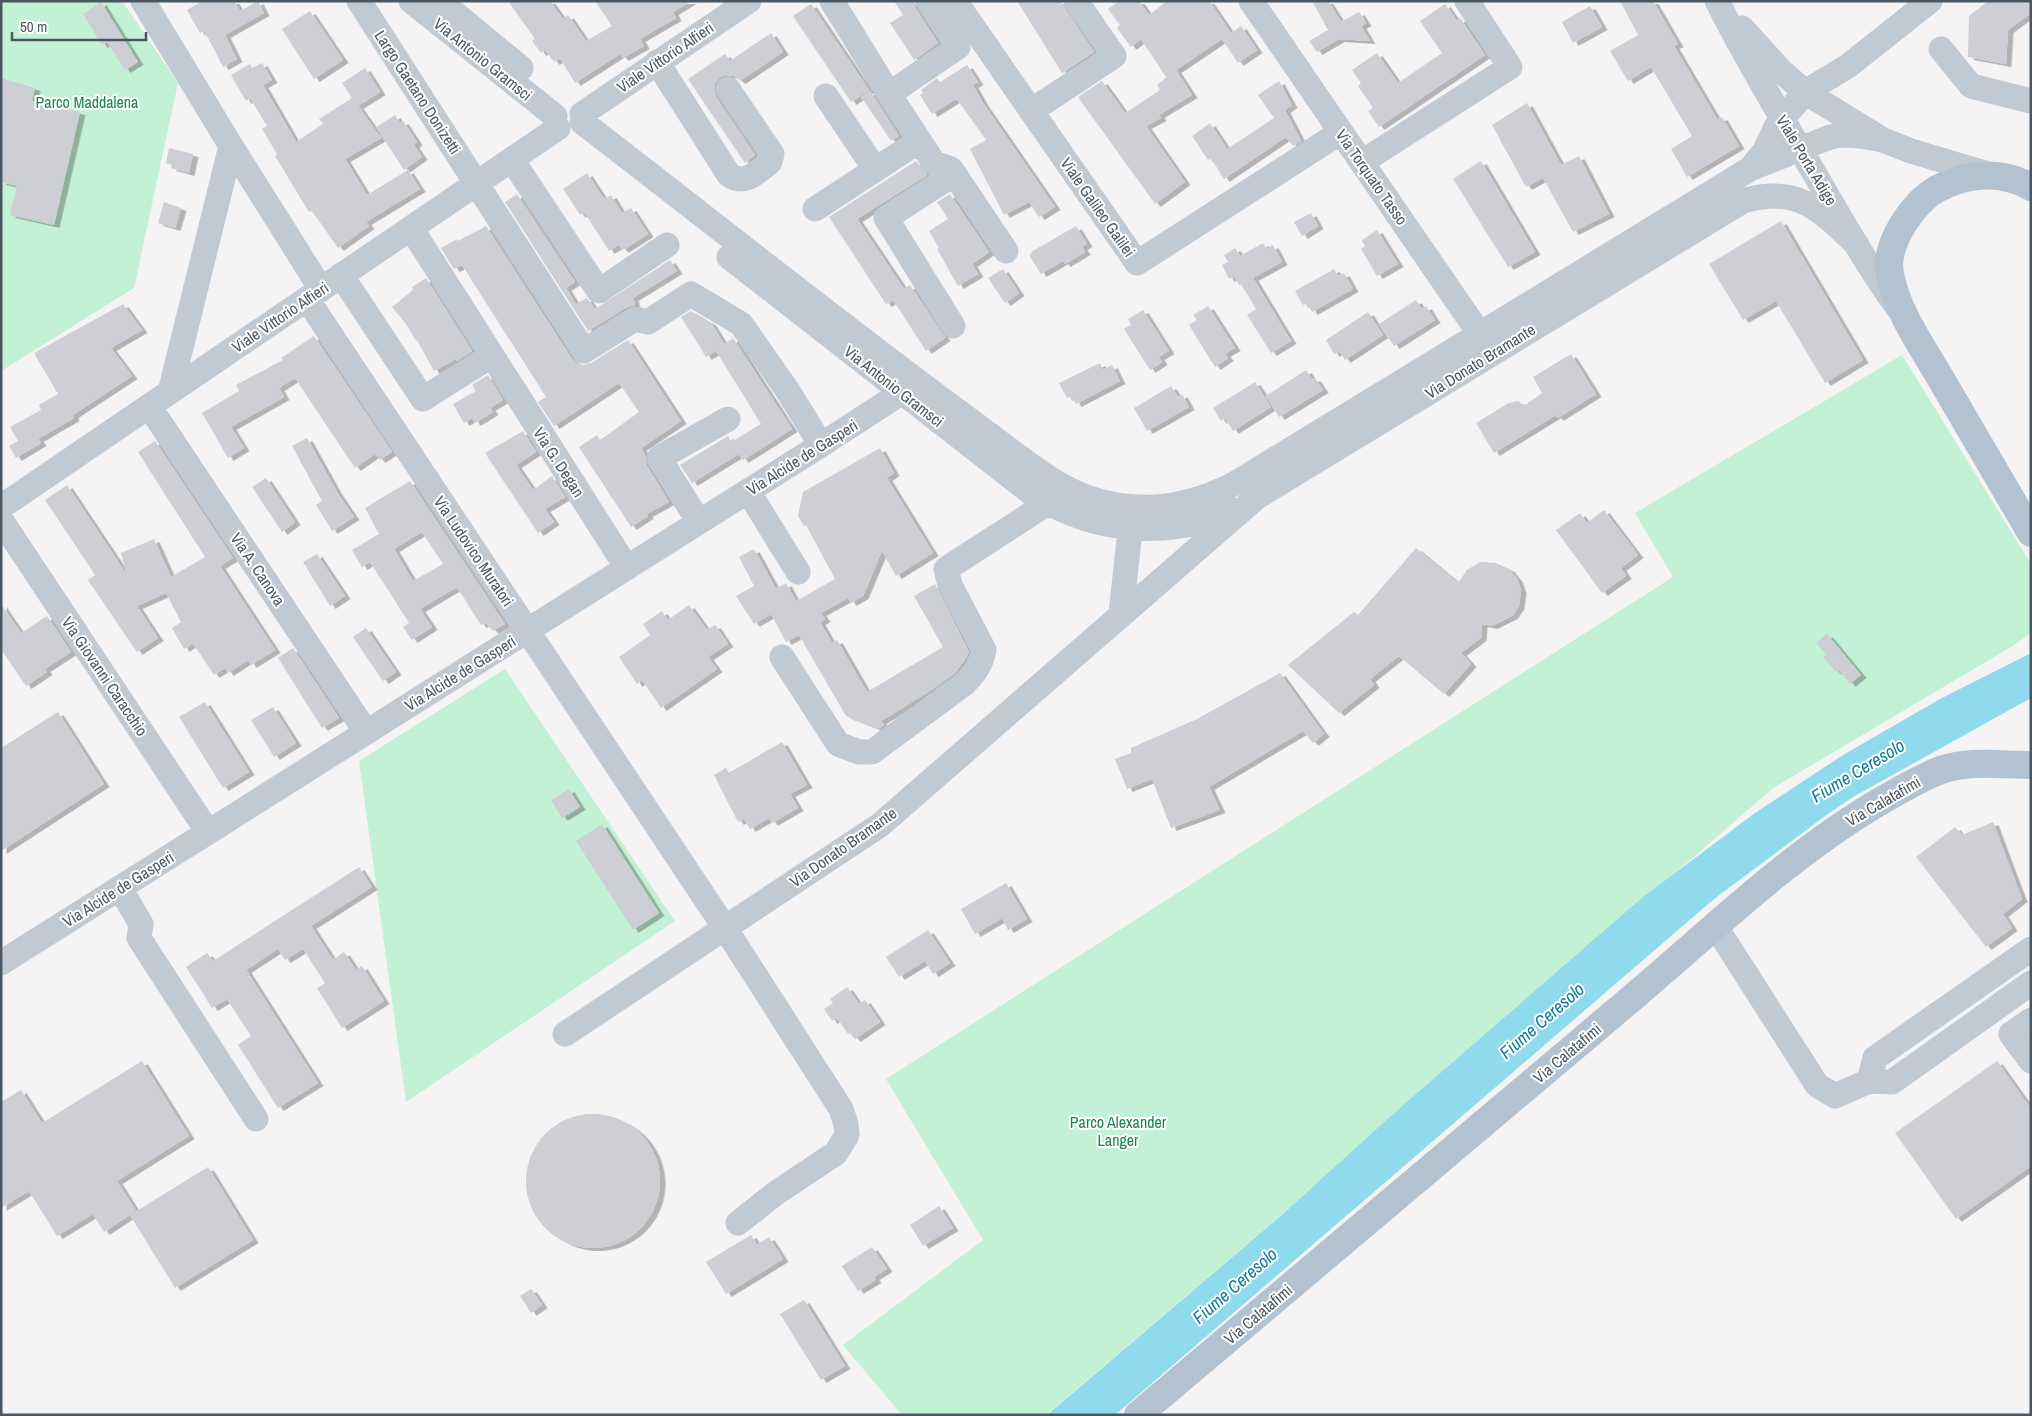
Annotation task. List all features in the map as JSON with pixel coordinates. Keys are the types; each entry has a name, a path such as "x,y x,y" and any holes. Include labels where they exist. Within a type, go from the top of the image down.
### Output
{"main road":[{"name":"Viale Porta Adige","path":"2031,187 2009,178 1991,175 1961,178 1934,190 1923,199 1900,229 1890,257 1889,273 1904,315 2031,534"},
{"name":"Via Calatafimi","path":"1138,1415 1782,870 1832,831 1922,778 1958,765 2031,765"}],"street":[{"path":"143,1 231,146 323,288 423,399 491,356"},
{"name":"Largo Gaetano Donizetti","path":"359,1 584,351 635,319 648,322 691,294 741,324 788,391 821,445"},
{"name":"Via Antonio Gramsci","path":"411,1 569,120 910,387 1030,492 1048,503 1080,517 1131,518 1157,508 1201,499 1236,483"},
{"name":"Via Antonio Gramsci","path":"440,1 482,35 569,120"},
{"path":"459,1 482,35"},
{"name":"Viale Vittorio Alfieri","path":"1,507 657,62 715,10 749,1"},
{"path":"832,1 934,163 951,169 1006,251"},
{"path":"889,94 958,47 928,1"},
{"name":"Viale Galileo Galilei","path":"956,1 1137,263 1341,132"},
{"path":"1032,111 1114,56 1076,1"},
{"name":"Via Torquato Tasso","path":"1251,1 1487,344"},
{"path":"1362,162 1510,66 1467,1"},
{"name":"Viale Porta Adige","path":"1717,1 1782,119 1876,278 1904,315"},
{"name":"Viale Porta Adige","path":"1722,1 1750,38 1781,71 1805,92 1883,140 1911,151 1991,175"},
{"path":"1750,169 1764,152 1776,127 1805,92 1848,66 1930,1"},
{"path":"1941,49 1971,86 2031,101"},
{"path":"657,62 729,175 743,180 752,176 770,162 772,154 728,89"},
{"path":"1847,117 1836,102 1835,91 1839,77 1848,66"},
{"path":"826,96 875,169"},
{"path":"1750,169 1842,134 1883,140"},
{"path":"815,209 919,141"},
{"path":"159,399 231,146"},
{"path":"512,160 599,291 667,245"},
{"name":"Via Donato Bramante","path":"565,1034 880,825 1257,497 1750,169"},
{"path":"953,326 886,218 954,174"},
{"name":"Via Donato Bramante","path":"1236,483 1730,208 1760,196 1780,196 1802,201 1825,216 1857,245"},
{"name":"Via G. Degan","path":"411,228 627,568"},
{"name":"Via Ludovico Muratori","path":"323,288 527,631 725,928 841,1109 847,1135 836,1153 776,1193 738,1223"},
{"name":"Via Antonio Gramsci","path":"910,387 1049,480 1156,529 1202,521 1228,512 1257,497"},
{"name":"Via Alcide de Gasperi","path":"1,963 910,387"},
{"name":"Via A. Canova","path":"159,399 366,732"},
{"path":"699,522 658,458 728,419"},
{"path":"748,491 798,572"},
{"path":"782,657 838,744 859,752 872,752 964,684 976,670 982,659 984,650 950,585 946,569 1048,503"},
{"path":"1122,613 1131,518"},
{"name":"Via Giovanni Caracchio","path":"1,520 208,832"},
{"path":"120,888 141,924 140,938 256,1119"},
{"path":"1716,927 1817,1085 1835,1096 1869,1081 1892,1082 2031,983"},
{"path":"1869,1081 1875,1058 2031,949"},
{"path":"2031,1020 2012,1034 2031,1061"}],"green space":[{"name":"Parco Maddalena","path":"1,1 122,1 178,83 134,288 1,371"},
{"name":"Parco Alexander Langer","path":"1902,355 2031,564 2031,633 2011,647 1773,788 1287,1210 1046,1415 902,1415 843,1345 983,1240 886,1079 1673,577 1635,513"},
{"path":"505,669 675,921 406,1102 359,761"}],"water":[{"name":"Fiume Ceresolo","path":"2031,653 2031,698 1853,797 1714,899 1115,1415 1047,1415 1284,1213 1392,1115 1643,897 1755,813 1843,755 1940,699"}],"building":[{"path":"202,1 234,1 240,11 258,1 264,13 225,35 237,59 223,67 204,30 200,33 187,10"},
{"path":"508,1 550,1 563,19 568,15 586,41 612,26 595,1 691,1 673,12 676,18 640,39 644,46 623,58 620,54 575,83 560,58 554,62 545,50 541,53 532,41 535,39"},
{"path":"894,1 914,1 916,9 938,43 914,60 890,23 903,15"},
{"path":"1017,1 1060,1 1094,52 1062,73"},
{"path":"1119,1 1139,1 1149,15 1167,1 1209,1 1231,33 1241,26 1257,50 1238,63 1222,39 1176,70 1192,95 1159,115 1161,118 1146,126 1185,182 1155,204 1078,97 1102,81 1125,113 1160,90 1157,85 1170,74 1166,77 1141,39 1131,47 1117,28 1120,25 1108,9"},
{"path":"1312,1 1328,1 1341,22 1359,12 1366,23 1361,26 1370,41 1339,39 1317,52 1309,41 1328,30"},
{"path":"1620,1 1653,1 1678,44 1674,46 1717,119 1722,117 1739,146 1687,177 1671,149 1692,136 1651,67 1628,81 1610,51 1638,35"},
{"path":"1988,1 2031,1 2031,13 2008,30 2006,64 1968,57 1969,16"},
{"path":"101,2 138,62 125,70 107,42 102,45 83,14"},
{"path":"811,4 869,90 851,102 793,16"},
{"path":"1445,4 1457,21 1460,18 1485,55 1379,127 1368,111 1373,108 1358,86 1361,83 1352,70 1377,53 1398,83 1442,53 1420,21"},
{"path":"1590,6 1602,27 1573,43 1562,22"},
{"path":"310,11 343,60 314,79 282,29"},
{"path":"771,33 783,52 740,81 734,76 726,75 720,77 715,83 716,97 755,155 745,163 688,79 725,54 730,61"},
{"path":"262,63 272,80 263,85 296,142 323,124 319,119 352,98 342,83 365,68 380,92 358,106 381,138 345,159 367,195 408,170 420,189 366,222 369,226 338,248 312,211 309,212 275,156 277,154 262,129 267,126 250,98 246,101 231,75 250,64 252,68"},
{"path":"967,65 978,82 973,85 983,103 1055,207 1039,217 1029,202 1004,215 970,149 986,140 956,99 932,114 920,95 923,93 921,90 937,78 940,82"},
{"path":"1,78 35,88 32,101 80,112 54,225 10,215 17,186 1,182"},
{"path":"1279,81 1292,105 1285,110 1301,141 1293,146 1286,137 1224,179 1211,158 1208,160 1192,136 1210,123 1227,149 1274,118 1258,95"},
{"path":"870,91 899,136 891,141 861,97"},
{"path":"1527,103 1561,165 1579,156 1609,214 1573,232 1543,178 1526,187 1492,125"},
{"path":"395,115 400,123 403,121 417,142 414,145 422,157 404,170 376,127"},
{"path":"169,148 193,154 189,173 171,168 172,165 166,163"},
{"path":"916,161 927,175 857,219 904,289 910,285 945,338 926,351 893,300 886,304 829,217"},
{"path":"1481,161 1535,252 1508,267 1453,179"},
{"path":"587,173 604,199 611,195 622,213 631,208 648,234 623,250 619,245 609,251 584,212 580,215 563,189"},
{"path":"517,194 575,282 566,288 576,304 587,298 595,309 670,260 677,271 633,298 635,305 627,307 588,331 505,202"},
{"path":"950,194 989,252 972,264 978,274 958,286 929,231 948,219 937,202"},
{"path":"164,202 181,208 175,228 158,223"},
{"path":"1311,213 1318,226 1302,236 1294,222"},
{"path":"1781,221 1863,360 1825,383 1776,301 1743,320 1709,264"},
{"path":"486,226 572,359 578,364 591,363 628,340 681,421 641,448 645,455 647,466 669,502 647,514 648,516 631,527 579,447 597,435 600,440 639,412 619,383 554,426 538,402 546,397 462,265 454,269 441,248"},
{"path":"1076,226 1087,244 1082,247 1085,252 1065,264 1063,261 1041,274 1029,255 1031,252"},
{"path":"1377,230 1398,264 1377,276 1361,249 1365,246 1362,240"},
{"path":"1263,243 1266,249 1273,245 1282,262 1253,278 1291,341 1271,353 1247,315 1256,309 1241,284 1239,285 1234,276 1229,279 1222,265 1228,262 1224,255 1235,248 1240,256"},
{"path":"1003,269 1019,293 1005,303 988,278"},
{"path":"1334,269 1338,276 1344,273 1353,289 1312,312 1307,303 1303,305 1295,291"},
{"path":"426,278 472,351 457,361 456,359 434,371 417,340 392,307 413,290 412,287"},
{"path":"1416,300 1422,309 1426,306 1435,320 1394,346 1379,324"},
{"path":"123,304 142,330 111,348 132,376 73,415 74,418 38,439 41,443 16,458 9,446 18,441 10,427 41,410 39,405 58,394 34,353"},
{"path":"1208,306 1235,348 1225,354 1228,358 1215,367 1189,325 1197,320 1193,315"},
{"path":"1143,310 1169,351 1159,357 1162,362 1150,370 1124,329 1131,325 1128,319"},
{"path":"691,311 711,323 724,344 733,338 792,429 743,460 739,454 692,483 680,465 728,436 731,442 761,424 716,351 706,357 681,317"},
{"path":"1368,312 1383,335 1345,360 1339,351 1334,354 1326,340"},
{"path":"314,336 392,452 380,460 375,454 355,468 295,378 279,388 284,397 231,427 244,448 228,458 202,413 239,391 236,385 283,360 281,358"},
{"path":"1571,354 1596,394 1558,418 1556,415 1494,453 1476,423 1509,403 1518,401 1524,406 1542,393 1533,377"},
{"path":"1100,363 1103,370 1112,365 1120,381 1076,404 1071,396 1067,398 1059,383"},
{"path":"1306,370 1312,379 1315,378 1323,390 1279,417 1266,396"},
{"path":"488,375 503,400 490,408 493,412 475,423 472,418 464,423 453,404 476,391 472,385"},
{"path":"1255,382 1271,407 1233,431 1225,418 1221,421 1213,408"},
{"path":"1171,386 1178,397 1182,394 1189,407 1147,431 1134,408"},
{"path":"523,431 536,452 516,465 533,490 552,476 565,497 545,509 554,522 538,533 485,453"},
{"path":"307,438 337,492 354,517 332,531 316,505 322,501 292,446"},
{"path":"155,441 233,558 220,566 275,650 251,665 248,660 228,673 225,668 214,675 193,643 184,649 172,628 181,622 166,593 137,606 158,638 137,652 88,580 95,575 45,500 67,485 127,575 121,553 154,539 171,577 205,557 138,452"},
{"path":"880,448 894,473 887,478 933,553 896,576 882,551 863,596 851,603 848,598 821,613 825,619 820,622 832,643 837,640 867,692 943,647 914,596 935,584 969,652 955,673 881,721 884,725 879,729 846,716 799,635 786,642 771,614 754,624 736,596 754,586 739,557 754,549 776,589 786,583 796,601 835,579 806,525 804,526 798,516 803,492"},
{"path":"266,478 295,522 282,532 252,487"},
{"path":"410,481 505,624 493,631 486,623 481,625 457,587 420,609 432,627 412,640 403,627 409,623 370,562 362,567 352,550 379,534 365,508","holes":["422,532 443,564 413,581 394,549"]},
{"path":"1604,510 1638,555 1621,568 1626,576 1602,593 1556,530 1580,513 1587,523"},
{"path":"1416,548 1458,583 1467,570 1480,562 1496,563 1509,569 1517,579 1521,590 1519,606 1512,616 1492,626 1482,624 1481,638 1461,653 1471,664 1444,694 1399,656 1370,679 1374,685 1339,713 1288,665 1354,612 1358,615"},
{"path":"317,554 345,596 330,606 303,562"},
{"path":"1,604 21,633 47,616 71,652 45,669 47,672 26,686 1,649"},
{"path":"689,605 707,630 715,625 728,644 708,657 717,669 661,708 642,680 637,684 619,657 650,635 643,624 662,611 668,620"},
{"path":"366,628 396,672 383,681 353,637"},
{"path":"1827,634 1861,675 1850,684 1839,670 1836,672 1823,657 1826,654 1816,643"},
{"path":"293,648 339,718 322,728 278,658"},
{"path":"1280,673 1324,734 1313,743 1303,731 1209,787 1220,810 1171,828 1152,779 1127,789 1115,759 1131,753 1131,748 1197,719"},
{"path":"205,702 249,772 223,788 179,717"},
{"path":"273,707 296,743 274,757 251,720"},
{"path":"58,712 104,784 1,851 1,748"},
{"path":"782,742 807,785 790,794 798,808 772,823 769,818 750,829 744,819 738,822 714,775 726,768 729,773"},
{"path":"569,789 580,807 562,818 551,800"},
{"path":"1993,822 2022,899 2003,914 2012,928 1986,947 1916,857 1955,827 1962,835"},
{"path":"602,824 659,913 633,930 576,841"},
{"path":"359,867 372,887 311,926 333,960 344,952 356,970 362,966 384,1001 342,1028 317,988 325,983 303,949 285,960 278,949 246,970 318,1083 278,1108 238,1045 251,1036 227,999 212,1008 186,967 207,953 213,961"},
{"path":"1006,883 1027,919 1008,930 1002,918 975,934 961,909"},
{"path":"928,930 950,963 933,974 925,961 899,977 886,957"},
{"path":"847,987 859,1004 865,1000 880,1022 855,1039 850,1033 848,1034 837,1018 832,1021 824,1009 833,1003 830,999"},
{"path":"142,1061 189,1136 117,1181 136,1211 104,1232 93,1214 57,1236 29,1191 1,1208 1,1102 21,1090 42,1123"},
{"path":"1997,1061 2031,1109 2031,1166 1956,1219 1895,1133"},
{"path":"593,1114 618,1120 640,1134 654,1156 660,1181 654,1206 640,1228 618,1242 593,1248 568,1242 546,1228 532,1206 526,1181 532,1156 546,1134 568,1120"},
{"path":"208,1167 253,1240 175,1288 130,1215"},
{"path":"939,1206 953,1228 923,1246 910,1225"},
{"path":"751,1235 757,1245 769,1237 783,1259 726,1294 706,1262"},
{"path":"872,1247 887,1269 874,1277 876,1280 858,1291 842,1266"},
{"path":"531,1289 542,1305 531,1313 520,1296"},
{"path":"804,1300 845,1366 821,1380 780,1314"}]}
